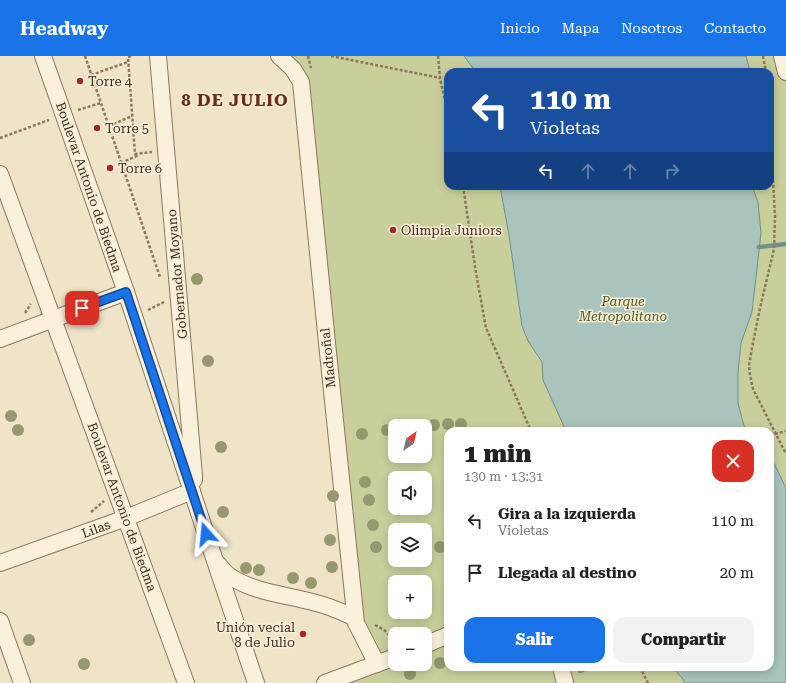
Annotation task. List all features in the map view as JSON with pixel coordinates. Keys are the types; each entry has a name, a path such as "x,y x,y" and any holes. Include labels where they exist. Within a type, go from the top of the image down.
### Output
{"street":[{"name":"Boulevar Antonio de Biedma","path":"43,56 126,292 256,683"},
{"name":"Gobernador Moyano","path":"158,56 194,468 192,491"},
{"name":"Madroñal","path":"279,56 293,69 301,82 356,623 377,664"},
{"path":"782,56 786,72"},
{"name":"Boulevar Antonio de Biedma","path":"0,174 52,320 186,683"},
{"path":"0,339 126,292"},
{"name":"Lilas","path":"0,563 126,518 192,491"},
{"path":"215,562 229,576 242,583 260,590 338,609 356,618"},
{"path":"0,621 22,683"},
{"path":"432,642 444,637"},
{"path":"325,683 388,660"},
{"path":"562,671 566,683"}],"path":[{"path":"85,56 161,278"},
{"path":"131,56 128,56 128,62 135,154 155,152"},
{"path":"331,56 440,78"},
{"path":"438,56 440,78 444,96"},
{"path":"763,56 765,68"},
{"path":"91,75 128,62"},
{"path":"109,126 132,116"},
{"path":"121,164 142,154"},
{"path":"772,427 754,389 750,375 750,366 752,348 774,249 774,185"},
{"path":"464,190 486,328 529,427"},
{"path":"144,312 168,300"},
{"path":"786,430 775,434 786,454"},
{"path":"85,515 92,512 107,498"},
{"path":"642,671 648,683"}],"green space":[{"name":"Parque Metropolitano","path":"279,56 782,56 786,72 786,683 325,683 377,664 356,623 301,82"}],"water":[{"path":"464,56 746,56 749,68 473,68"},
{"path":"501,190 754,190 758,202 761,233 752,312 741,343 738,372 738,403 745,427 564,427 543,380 542,362 528,341 522,326 509,235"},
{"path":"774,463 786,488 786,683 684,683 683,679 676,671 774,671"}],"waterway":[{"path":"759,247 786,244"}],"place":[{"name":"Torre 4","path":"80,81"},
{"name":"Torre 5","path":"97,128"},
{"name":"Torre 6","path":"110,168"},
{"name":"Olimpia Juniors","path":"393,230"},
{"name":"Unión vecial 8 de Julio","path":"303,634"}],"district":[{"name":"8 DE JULIO","path":"235,100"}],"route":[{"path":"82,308 126,292 206,534"}]}
